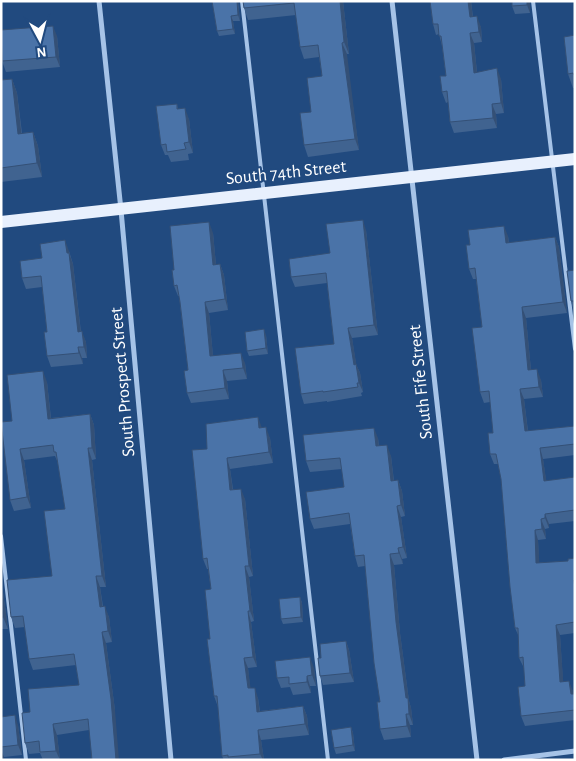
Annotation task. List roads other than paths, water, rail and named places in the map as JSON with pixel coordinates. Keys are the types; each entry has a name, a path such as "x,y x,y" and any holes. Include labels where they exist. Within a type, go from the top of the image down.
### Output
{"main road":[{"name":"South 74th Street","path":"1,222 575,159"}],"street":[{"name":"South Prospect Street","path":"99,1 121,210 171,760"},
{"name":"South Fife Street","path":"392,1 477,760"},
{"path":"504,760 575,751"}],"lane":[{"path":"242,1 328,760"},
{"path":"533,1 575,349"},
{"path":"1,536 26,760"}]}
